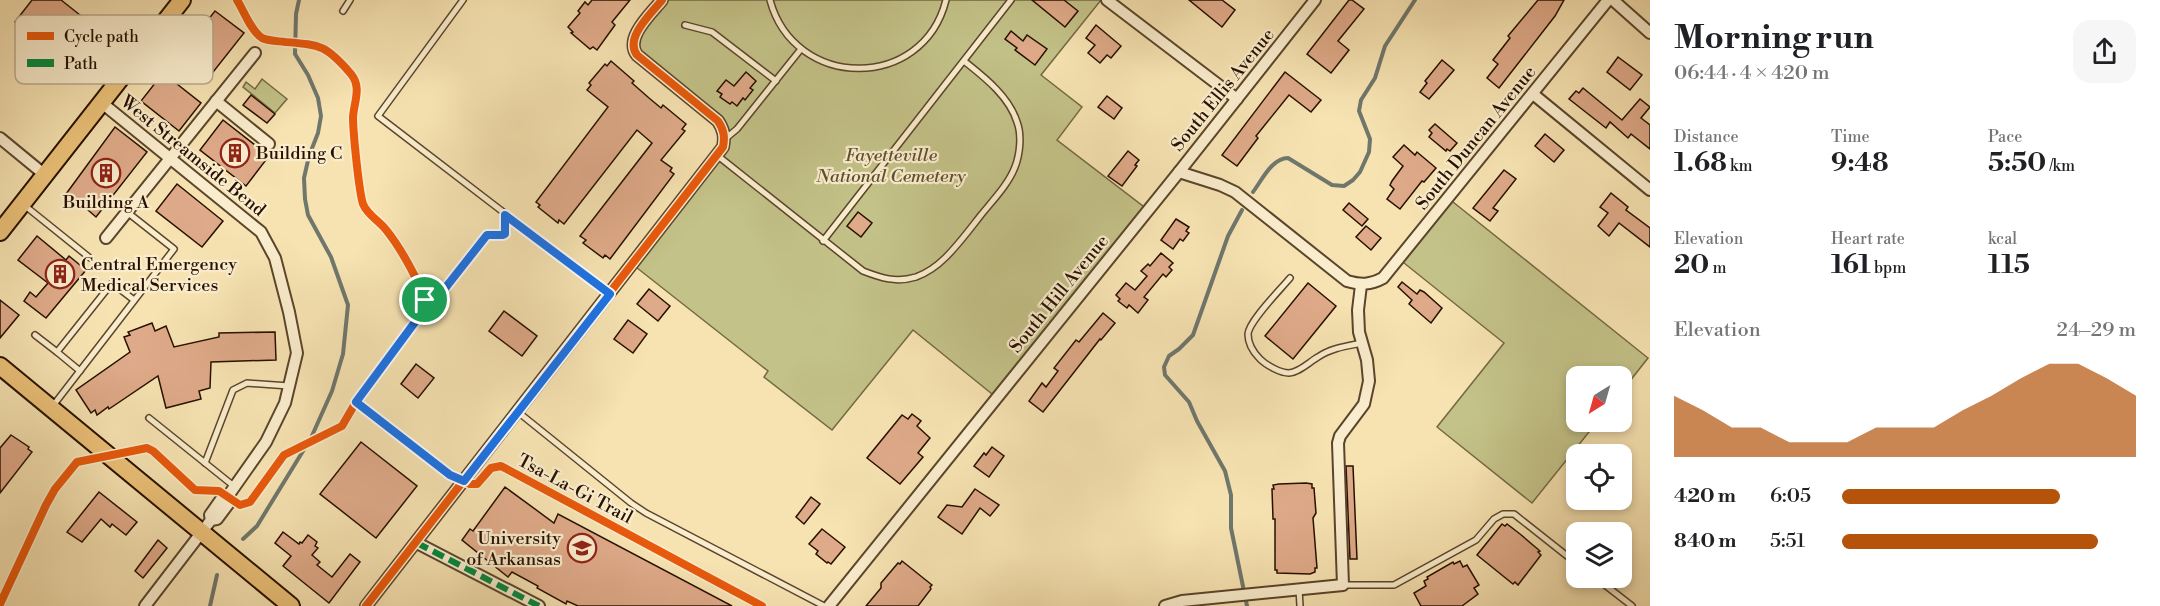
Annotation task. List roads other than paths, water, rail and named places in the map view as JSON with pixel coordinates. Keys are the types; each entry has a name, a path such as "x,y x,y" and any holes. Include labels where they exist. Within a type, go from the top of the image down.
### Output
{"main road":[{"path":"170,15 182,0"},
{"path":"0,232 117,84"},
{"path":"0,366 51,408 207,527 291,606"}],"street":[{"path":"366,606 723,147 725,139 718,121 637,55 632,44 636,34 662,0"},
{"path":"1107,0 1237,99"},
{"name":"South Ellis Avenue","path":"1179,172 1315,0"},
{"name":"South Duncan Avenue","path":"1361,285 1374,284 1383,278 1608,0"},
{"path":"1613,0 1650,33"},
{"path":"106,238 255,53"},
{"path":"1533,94 1650,190"},
{"path":"216,102 269,144"},
{"name":"West Streamside Bend","path":"102,103 261,232 275,258 290,312 297,353 285,403 266,442 227,499 229,503 217,519 207,527 145,606"},
{"path":"2,144 45,175"},
{"path":"1165,606 1182,601 1343,585 1338,443 1340,436 1364,404 1369,381 1367,360 1359,332 1358,310 1361,285 1347,281 1235,192 1179,172"},
{"name":"South Hill Avenue","path":"829,606 1179,172"},
{"path":"417,543 539,606"}],"lane":[{"path":"343,11 350,0"},
{"path":"463,0 378,116 610,294"},
{"path":"770,0 782,27 801,49 822,62 857,69 884,65 900,59 922,43 938,22 946,0"},
{"path":"824,241 1011,0"},
{"path":"685,25 712,32 776,81"},
{"path":"725,139 737,129 801,49"},
{"path":"718,156 863,271 886,280 902,280 917,276 933,268 945,258 1007,182 1019,153 1018,123 1005,99 964,61"},
{"path":"23,204 90,258"},
{"path":"51,408 174,249 127,212"},
{"path":"1290,278 1252,324 1248,334 1251,349 1262,361 1289,373 1302,368 1318,356 1338,348 1362,344"},
{"path":"57,352 112,282 134,300"},
{"path":"35,335 80,370"},
{"path":"205,463 233,390 247,383 289,386"},
{"path":"518,412 646,513 824,606"},
{"path":"149,418 235,487"},
{"path":"1343,585 1394,585 1476,540 1494,519 1503,514 1514,514 1566,554"},
{"path":"1609,588 1632,606"},
{"path":"1299,589 1300,606"}],"waterway":[{"path":"243,539 257,526 311,438 332,391 343,354 348,305 331,257 308,215 305,199 304,178 321,116 318,98 295,54 296,14 299,0"},
{"path":"1253,192 1268,170 1282,159 1288,158 1332,185 1344,186 1360,172 1369,152 1370,139 1359,111 1361,100 1375,78 1385,46 1415,0"},
{"path":"1242,210 1228,236 1193,335 1169,356 1164,367 1165,375 1189,402 1225,471 1231,495 1231,528 1247,606"},
{"path":"210,606 217,575"}],"place":[{"name":"Building C","path":"235,153"},
{"name":"Building A","path":"106,173"},
{"name":"Central Emergency Medical Services","path":"60,274"},
{"name":"University of Arkansas","path":"582,548"}],"park label":[{"name":"Fayetteville National Cemetery","path":"891,165"}]}
